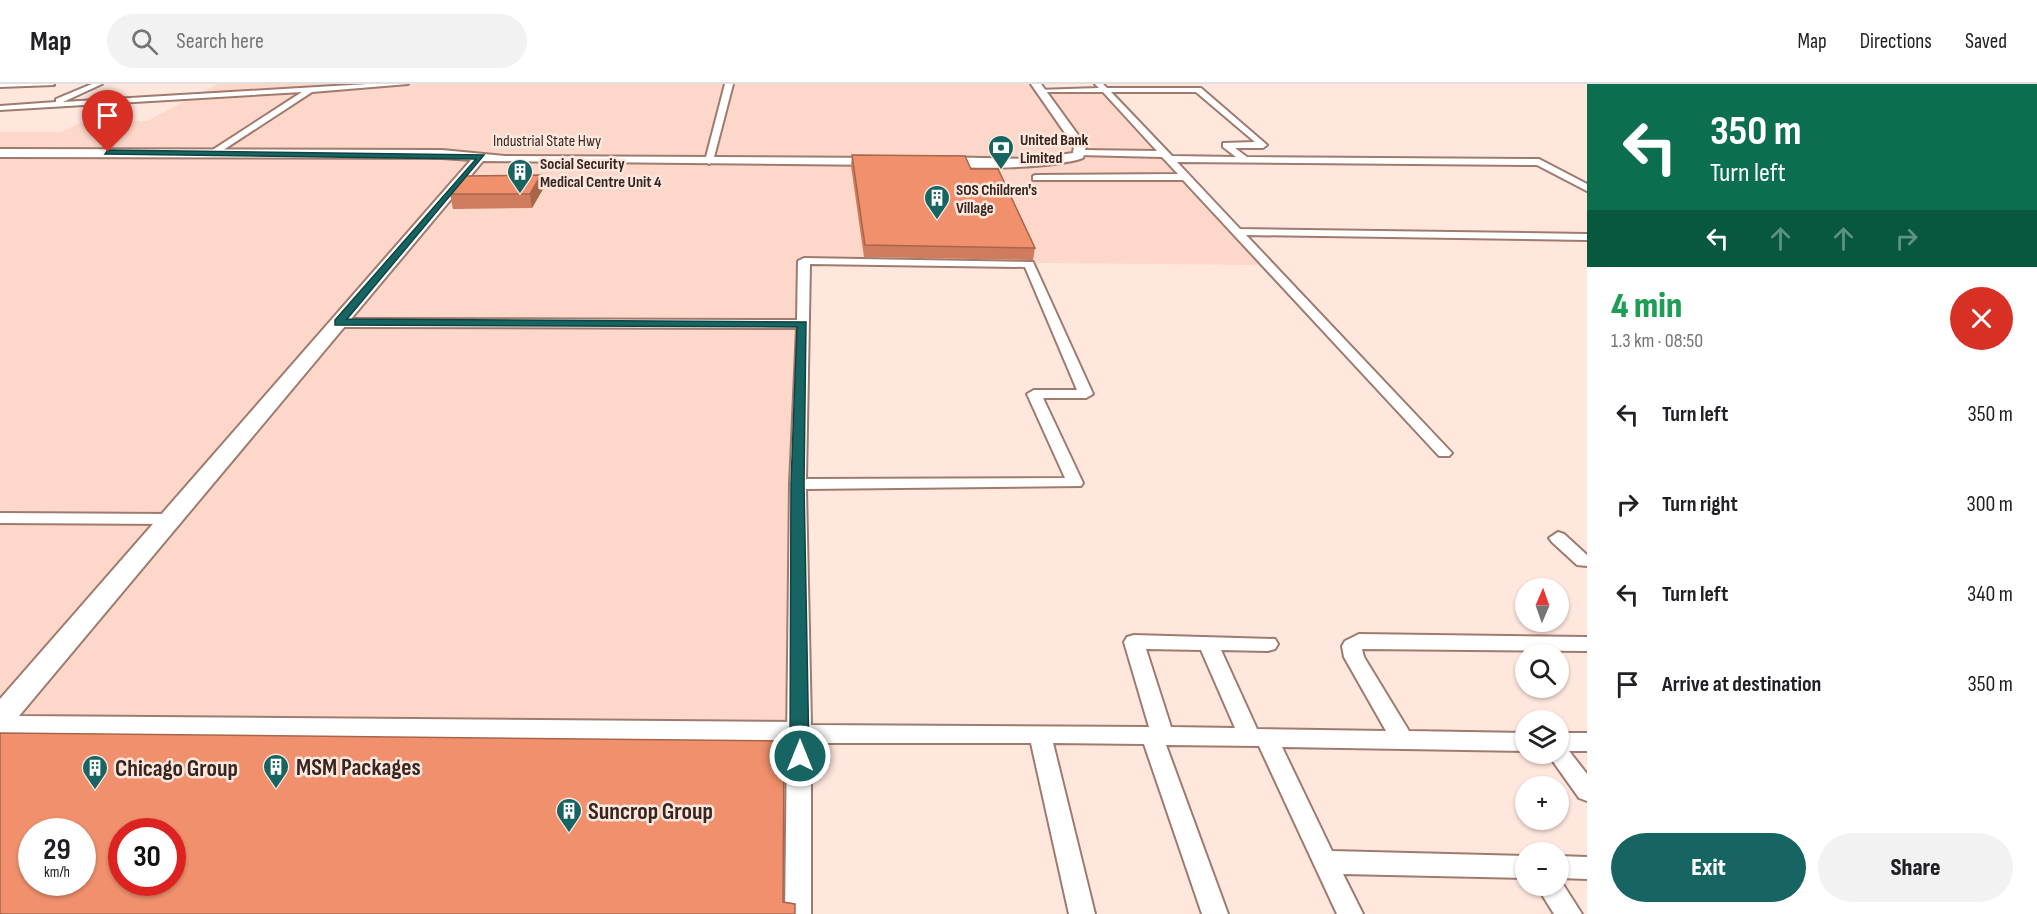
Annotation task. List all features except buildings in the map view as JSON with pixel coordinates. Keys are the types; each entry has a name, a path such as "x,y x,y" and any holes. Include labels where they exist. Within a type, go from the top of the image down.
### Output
{"main road":[{"path":"1024,84 1069,151 1065,156 926,159 1053,161 1074,158 1081,153 1080,146 1038,87"},
{"name":"Industrial State Hwy","path":"0,153 481,156 505,160 893,159"},
{"path":"0,719 481,156"},
{"path":"0,728 800,734"}],"street":[{"path":"48,106 98,84"},
{"path":"188,98 214,84"},
{"path":"214,153 319,84"},
{"path":"0,108 404,84"},
{"path":"710,159 729,84"},
{"path":"0,85 50,85"},
{"path":"1038,87 1198,90 1263,145 1226,145 1245,160"},
{"path":"1102,87 1443,453"},
{"path":"0,99 20,99"},
{"path":"1081,153 1245,160 1539,162 1587,188"},
{"path":"1036,178 1185,177"},
{"path":"1235,232 1587,237"},
{"path":"798,484 1075,483 1034,394 1086,394 1029,264 804,261 798,484 800,734 798,914"},
{"path":"339,322 803,324"},
{"path":"0,518 170,519"},
{"path":"1558,537 1586,563"},
{"path":"1402,739 1354,657 1352,646 1359,641 1587,644"},
{"path":"1215,914 1158,736 1134,642 1268,644"},
{"path":"1208,643 1325,862 1350,914"},
{"path":"800,734 1040,734 1515,741"},
{"path":"1040,734 1082,914"},
{"path":"1569,742 1587,742"},
{"path":"1566,764 1587,791"},
{"path":"1325,862 1515,867"},
{"path":"1569,867 1587,868"},
{"path":"1557,896 1569,914"}],"shaded area":[{"path":"218,84 1038,84 1042,90 1106,91 1265,265 810,261 795,914 0,914 0,132 61,132 84,121 147,121"}],"place":[{"name":"United Bank Limited","path":"1001,171"},
{"name":"Social Security Medical Centre Unit 4","path":"520,195"},
{"name":"SOS Children's Village","path":"937,221"},
{"name":"MSM Packages","path":"276,790"},
{"name":"Chicago Group","path":"95,791"},
{"name":"Suncrop Group","path":"569,834"}],"route":[{"path":"108,152 481,156 339,322 803,324 798,484 800,756"}]}
